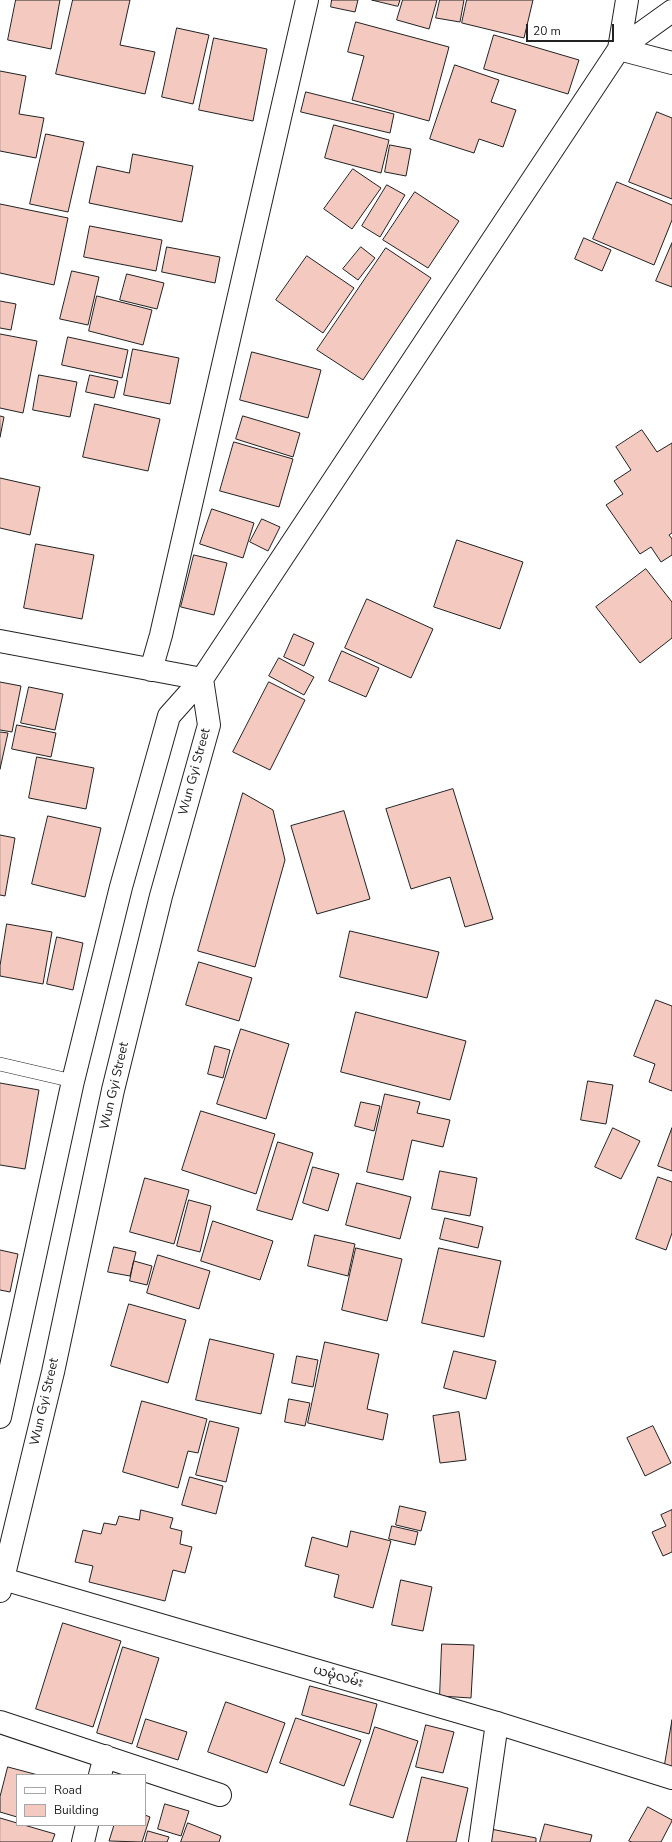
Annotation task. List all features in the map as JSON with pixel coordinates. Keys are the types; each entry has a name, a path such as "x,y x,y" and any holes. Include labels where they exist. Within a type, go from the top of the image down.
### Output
{"street":[{"path":"151,670 161,635 307,0"},
{"path":"619,49 627,0"},
{"path":"0,1417 72,1081 120,887 169,716 202,679 619,49 672,11"},
{"path":"619,49 672,63"},
{"path":"0,641 202,679"},
{"name":"Wun Gyi Street","path":"1,1585 53,1372 113,1090 161,896 209,725 202,679"},
{"name":"ယမုံလမ်း","path":"1,1585 497,1724 672,1778"},
{"path":"0,1722 103,1766 135,1774"},
{"path":"480,1842 497,1724"},
{"path":"146,1777 220,1795"},
{"path":"83,1842 87,1826"}],"lane":[{"path":"0,1064 72,1081"}],"building":[{"path":"16,0 60,0 51,49 8,40"},
{"path":"73,0 130,0 120,45 155,52 145,94 56,74"},
{"path":"332,0 358,0 355,12 331,7"},
{"path":"372,0 400,0 398,6"},
{"path":"403,0 437,0 429,29 397,20"},
{"path":"440,0 464,0 460,22 436,18"},
{"path":"467,0 533,0 524,38 462,23"},
{"path":"356,22 449,47 429,121 352,100 364,56 348,52"},
{"path":"177,28 209,35 193,104 162,97"},
{"path":"494,35 579,60 568,94 484,69"},
{"path":"214,38 267,49 253,121 199,110"},
{"path":"455,65 499,80 491,102 516,110 503,147 479,139 474,153 430,139"},
{"path":"0,71 26,76 19,114 44,118 36,158 0,151"},
{"path":"306,92 394,114 390,133 301,112"},
{"path":"657,112 672,118 672,199 629,182"},
{"path":"334,125 389,140 381,173 325,158"},
{"path":"46,134 84,142 68,212 30,204"},
{"path":"390,145 411,149 406,176 385,172"},
{"path":"133,154 193,166 182,222 89,203 97,166 129,173"},
{"path":"353,169 381,188 352,229 324,209"},
{"path":"617,182 672,205 672,220 654,265 593,239"},
{"path":"387,185 405,195 380,237 362,226"},
{"path":"415,192 459,221 428,268 383,240"},
{"path":"0,204 68,218 54,285 0,273"},
{"path":"90,226 162,240 156,271 84,257"},
{"path":"584,238 611,250 602,271 575,259"},
{"path":"672,243 672,287 656,281"},
{"path":"167,247 220,257 215,283 162,272"},
{"path":"361,247 375,258 358,280 343,269"},
{"path":"386,248 431,278 363,380 317,350"},
{"path":"307,256 354,288 323,333 276,300"},
{"path":"72,271 99,277 88,325 60,319"},
{"path":"127,274 164,283 157,309 120,300"},
{"path":"97,296 152,310 143,345 89,331"},
{"path":"0,301 16,304 11,330 0,328"},
{"path":"0,334 37,341 23,413 0,408"},
{"path":"68,337 128,350 122,378 62,365"},
{"path":"133,349 179,358 170,404 124,395"},
{"path":"252,352 321,370 308,418 240,400"},
{"path":"39,375 77,382 70,417 33,410"},
{"path":"90,375 118,381 114,398 86,392"},
{"path":"95,404 160,419 148,471 83,457"},
{"path":"0,416 4,417 0,437"},
{"path":"243,416 300,433 293,457 236,439"},
{"path":"642,430 657,452 672,443 672,533 669,535 672,539 672,555 661,562 651,547 640,554 606,505 623,494 614,481 631,470 616,447"},
{"path":"234,442 293,459 279,507 220,491"},
{"path":"0,478 40,487 30,535 0,528"},
{"path":"212,509 254,523 243,558 200,544"},
{"path":"262,519 280,527 268,551 250,542"},
{"path":"457,540 523,562 500,629 434,607"},
{"path":"36,544 94,555 82,619 24,608"},
{"path":"194,555 227,563 214,615 181,607"},
{"path":"646,569 672,602 672,638 640,663 596,607"},
{"path":"367,599 433,629 411,678 345,648"},
{"path":"294,634 314,643 304,666 284,657"},
{"path":"342,651 379,668 366,697 329,681"},
{"path":"279,658 314,677 304,695 269,676"},
{"path":"0,682 21,686 12,732 0,730"},
{"path":"269,682 305,700 270,770 233,752"},
{"path":"29,687 63,694 55,730 21,723"},
{"path":"17,725 56,733 51,757 12,749"},
{"path":"0,732 8,733 0,769"},
{"path":"37,757 94,768 86,809 29,798"},
{"path":"453,789 493,919 465,927 450,877 411,889 386,809"},
{"path":"243,793 273,810 285,860 255,967 198,951"},
{"path":"344,811 370,899 317,914 291,826"},
{"path":"48,816 101,828 85,897 32,884"},
{"path":"0,835 15,838 5,896 0,895"},
{"path":"7,924 52,932 43,984 0,976 0,966"},
{"path":"350,931 439,952 427,998 340,977"},
{"path":"57,937 83,943 73,990 47,984"},
{"path":"199,962 252,978 239,1021 186,1005"},
{"path":"656,1000 672,1006 672,1091 649,1082 655,1064 634,1056"},
{"path":"356,1012 466,1041 450,1100 341,1072"},
{"path":"241,1029 289,1044 266,1119 217,1104"},
{"path":"215,1046 230,1050 223,1078 208,1074"},
{"path":"588,1081 613,1085 606,1124 581,1120"},
{"path":"0,1083 39,1090 25,1169 0,1165"},
{"path":"385,1094 420,1102 417,1113 450,1120 443,1147 412,1140 403,1180 367,1172"},
{"path":"361,1102 380,1106 374,1131 355,1126"},
{"path":"201,1111 275,1134 256,1194 182,1170"},
{"path":"613,1128 640,1141 621,1179 595,1167"},
{"path":"672,1128 672,1171 658,1166"},
{"path":"278,1142 313,1153 292,1220 257,1210"},
{"path":"313,1167 339,1174 328,1211 303,1203"},
{"path":"440,1171 477,1178 470,1216 432,1209"},
{"path":"658,1177 672,1182 672,1233 666,1250 636,1239"},
{"path":"145,1178 189,1190 174,1244 130,1232"},
{"path":"357,1183 411,1197 400,1239 346,1225"},
{"path":"189,1200 211,1206 200,1252 177,1246"},
{"path":"445,1218 483,1227 478,1248 440,1239"},
{"path":"213,1221 273,1241 260,1280 201,1261"},
{"path":"315,1235 355,1244 348,1276 308,1266"},
{"path":"114,1247 136,1252 130,1276 108,1272"},
{"path":"356,1248 402,1259 387,1321 342,1310"},
{"path":"439,1248 501,1261 484,1337 422,1323"},
{"path":"0,1250 18,1254 10,1292 0,1290"},
{"path":"158,1255 210,1271 199,1309 147,1293"},
{"path":"134,1261 152,1266 147,1285 130,1281"},
{"path":"129,1304 186,1320 168,1383 111,1366"},
{"path":"210,1339 274,1354 261,1414 196,1400"},
{"path":"325,1342 379,1354 367,1409 388,1414 383,1440 308,1423"},
{"path":"454,1351 496,1361 486,1399 444,1388"},
{"path":"297,1356 318,1360 313,1387 292,1383"},
{"path":"289,1399 310,1403 305,1426 285,1422"},
{"path":"142,1401 207,1419 198,1453 188,1451 178,1488 123,1472"},
{"path":"459,1412 466,1460 440,1463 433,1416"},
{"path":"210,1421 239,1428 226,1482 196,1475"},
{"path":"653,1426 671,1463 645,1476 627,1438"},
{"path":"190,1477 223,1486 216,1514 182,1505"},
{"path":"400,1506 426,1512 421,1531 396,1525"},
{"path":"141,1510 173,1518 170,1528 182,1531 180,1544 192,1547 185,1573 173,1570 165,1601 89,1582 93,1566 75,1562 83,1530 101,1534 104,1523 116,1525 119,1516 139,1520"},
{"path":"672,1510 672,1552 663,1556 652,1532 666,1526 661,1515"},
{"path":"392,1526 418,1532 415,1545 389,1539"},
{"path":"351,1531 391,1541 373,1608 334,1597 339,1575 305,1566 312,1537 347,1547"},
{"path":"401,1580 432,1587 423,1631 392,1625"},
{"path":"63,1623 121,1641 93,1727 36,1709"},
{"path":"442,1644 474,1645 471,1698 440,1696"},
{"path":"123,1647 159,1658 132,1744 97,1733"},
{"path":"310,1686 377,1704 369,1734 302,1715"},
{"path":"226,1702 285,1723 267,1773 208,1752"},
{"path":"296,1718 361,1740 344,1786 280,1763"},
{"path":"146,1719 187,1732 178,1760 137,1747"},
{"path":"672,1720 672,1772 664,1770"},
{"path":"426,1725 454,1732 443,1773 416,1767"},
{"path":"375,1727 418,1741 393,1818 350,1805"},
{"path":"8,1767 34,1774 16,1774 16,1817 0,1812 0,1797"},
{"path":"422,1777 468,1788 456,1842 407,1842"},
{"path":"165,1804 189,1811 181,1836 158,1829"},
{"path":"648,1807 672,1820 661,1842 629,1841"},
{"path":"146,1815 150,1817 142,1842 109,1841 114,1826 146,1826"},
{"path":"0,1818 16,1823 16,1826 27,1826 55,1834 52,1842 0,1842"},
{"path":"188,1823 221,1836 219,1842 181,1842"},
{"path":"545,1824 592,1835 590,1842 540,1842"},
{"path":"491,1829 536,1838 536,1842 488,1842"},
{"path":"148,1831 169,1837 167,1842 145,1842"}]}
